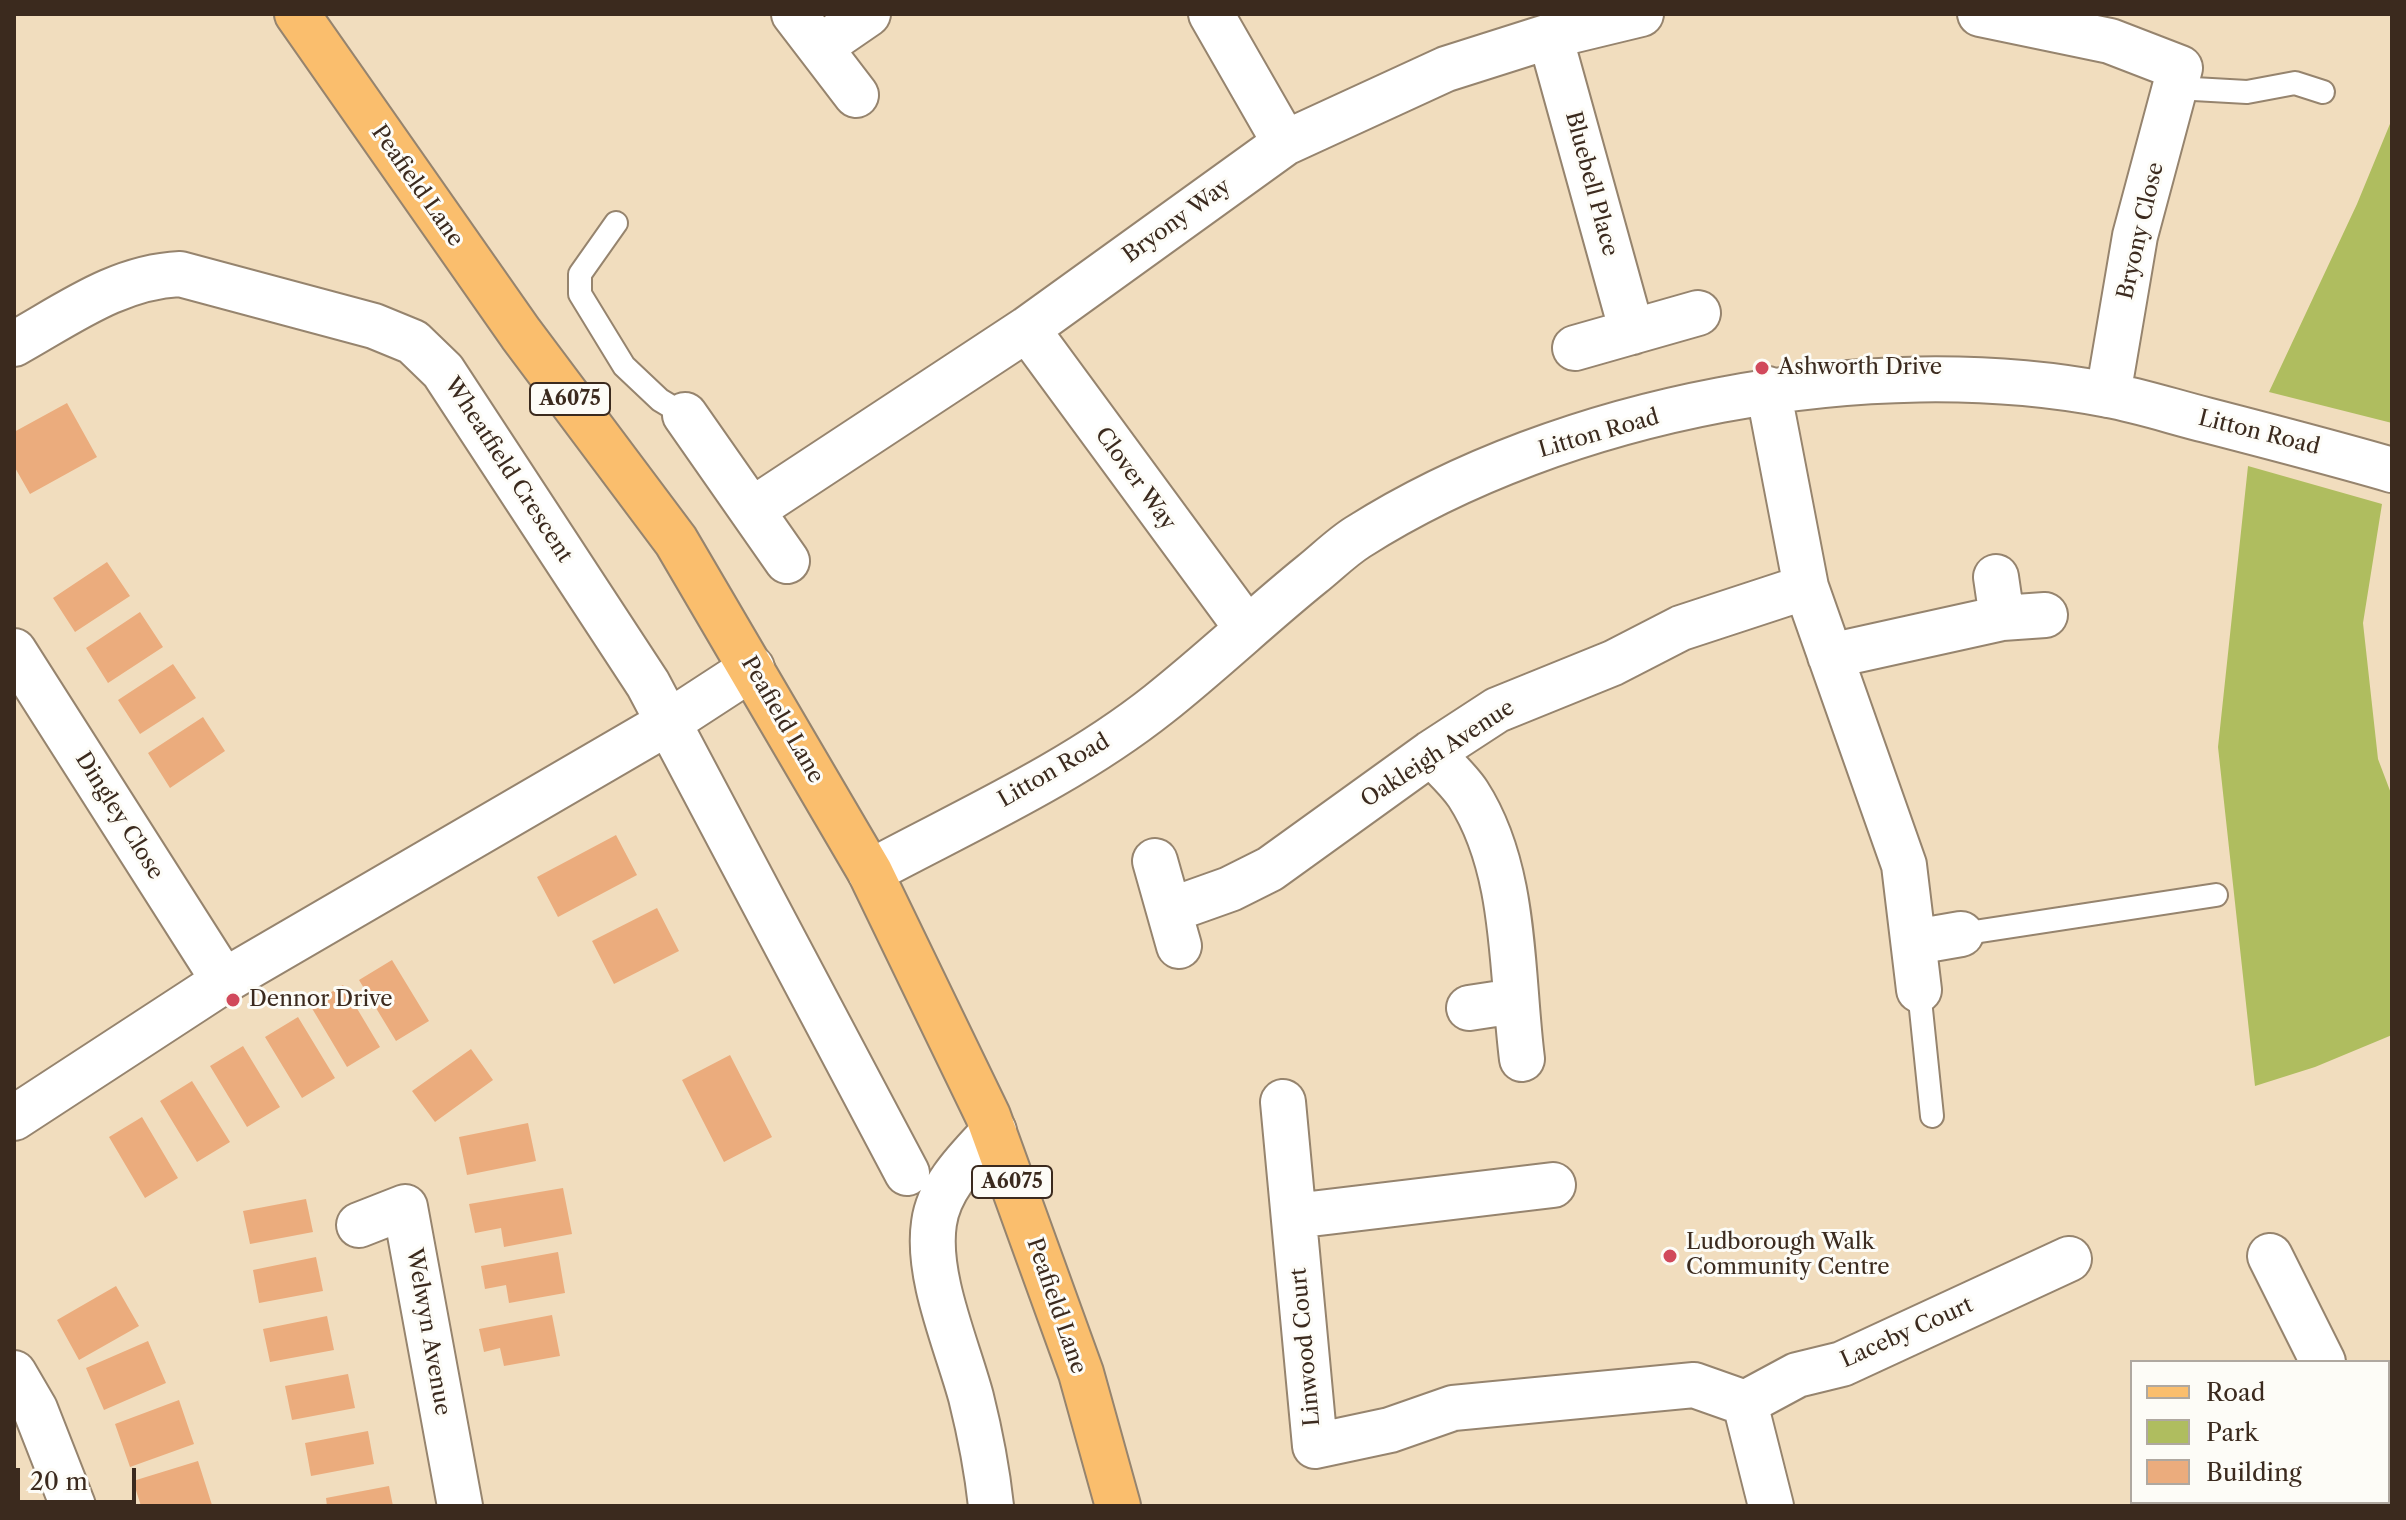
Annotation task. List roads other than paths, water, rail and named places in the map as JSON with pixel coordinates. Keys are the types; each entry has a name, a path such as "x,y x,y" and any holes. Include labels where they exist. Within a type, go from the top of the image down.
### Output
{"main road":[{"name":"Peafield Lane","path":"297,14 521,334 676,541 870,872 994,1131 1081,1373 1118,1506"}],"street":[{"path":"856,95 807,31 868,14"},
{"path":"1211,14 1285,143"},
{"name":"Bryony Way","path":"752,510 1027,329 1285,143 1446,69 1550,36 1641,14"},
{"path":"1980,14 2110,41 2178,78"},
{"name":"Bluebell Place","path":"1550,36 1632,332"},
{"name":"Bryony Close","path":"2108,395 2135,236 2178,78"},
{"name":"Wheatfield Crescent","path":"14,344 125,282 152,275 180,274 374,326 413,342 443,371 669,722 907,1173"},
{"path":"1575,348 1698,313"},
{"name":"Clover Way","path":"1027,329 1246,627"},
{"name":"Litton Road","path":"870,872 1085,757 1159,704 1246,627 1357,538 1463,481 1567,439 1768,389 1841,382 1931,380 2021,384 2108,395 2392,470"},
{"path":"1768,389 1806,587 1904,865 1919,990"},
{"path":"685,415 787,561"},
{"name":"Oakleigh Avenue","path":"1155,861 1175,928 1230,889 1270,869 1431,753 1497,710 1613,663 1681,628 1806,587"},
{"path":"1830,656 1999,598 2045,615"},
{"name":"Dingley Close","path":"15,654 224,981"},
{"path":"14,1118 224,981 669,722 752,668"},
{"path":"1431,753 1468,793 1493,844 1504,892 1522,1059"},
{"path":"1915,942 1961,934"},
{"path":"1469,1008 1515,1001"},
{"name":"Linwood Court","path":"1283,1102 1315,1446 1390,1430 1453,1408 1694,1385 1745,1403"},
{"path":"991,1506 971,1398 936,1267 934,1222 942,1197 961,1168 994,1131"},
{"path":"1294,1216 1553,1185"},
{"name":"Welwyn Avenue","path":"359,1225 405,1207 460,1506"},
{"path":"2270,1256 2322,1360"},
{"name":"Laceby Court","path":"1745,1403 1797,1375 1842,1364 2069,1259"},
{"path":"14,1373 35,1409 73,1506"},
{"path":"1745,1403 1771,1506"}],"lane":[{"path":"2178,78 2247,92 2295,83 2323,92"},
{"path":"616,223 580,274 580,294 624,366 660,400 685,415"},
{"path":"1961,934 2216,895"},
{"path":"1919,990 1932,1116"}],"place":[{"name":"Ashworth Drive","path":"1762,368"},
{"name":"Dennor Drive","path":"233,1000"},
{"name":"Ludborough Walk Community Centre","path":"1670,1256"}]}
